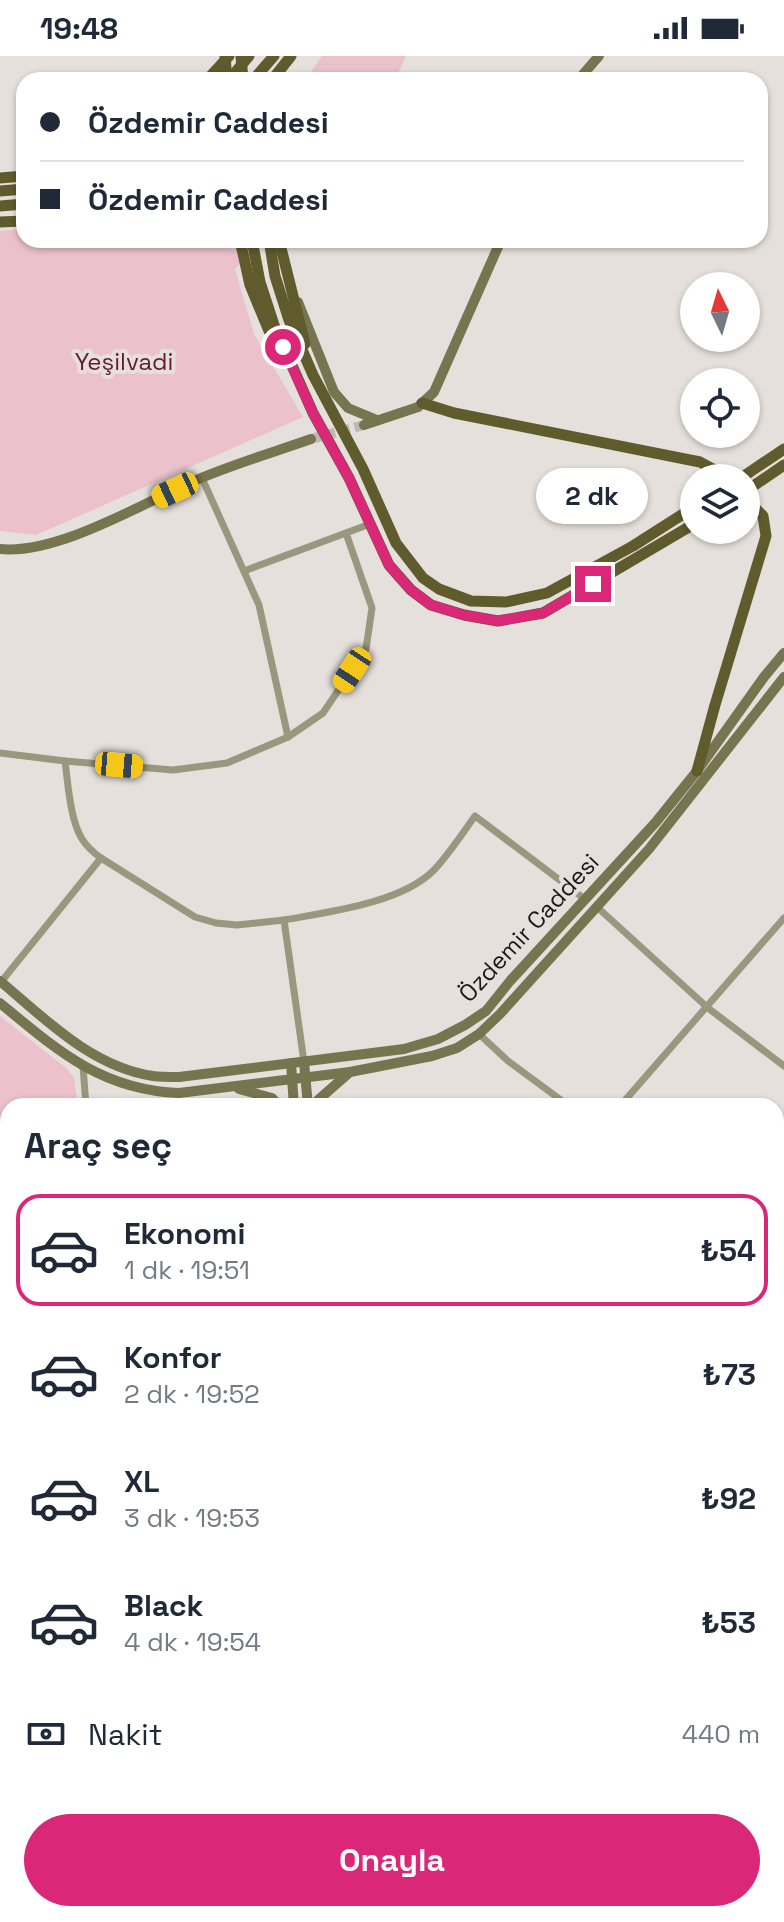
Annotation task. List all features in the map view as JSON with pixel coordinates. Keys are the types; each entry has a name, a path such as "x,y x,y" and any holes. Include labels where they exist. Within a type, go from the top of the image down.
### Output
{"main road":[{"path":"214,72 227,56"},
{"path":"235,72 249,56"},
{"path":"260,72 274,56"},
{"path":"278,72 291,56"},
{"path":"585,72 599,56"},
{"path":"242,248 250,285 280,357 302,390"},
{"path":"254,248 260,282 274,325 313,413 349,478 389,565 411,590 431,605 498,621 543,613 680,532"},
{"path":"270,248 275,276 289,320 396,543 423,578 439,589 471,601 506,602 547,593 633,546 680,516"},
{"path":"281,248 313,375"},
{"path":"364,425 418,407 434,392 497,248"},
{"path":"284,265 334,392 348,408 377,420"},
{"path":"422,403 454,413 704,464"},
{"path":"0,549 38,546 62,539 202,478 311,439"},
{"path":"760,465 784,449"},
{"path":"760,481 784,465"},
{"path":"697,771 766,536 760,513"},
{"name":"Özdemir Caddesi","path":"1,981 74,1042 121,1067 152,1076 179,1077 304,1062 404,1049 438,1039 486,1011 656,822 784,653"},
{"name":"Özdemir Caddesi","path":"0,1003 83,1066 117,1082 146,1090 179,1093 350,1072 457,1048 479,1034 500,1014 649,849 784,677"},
{"path":"304,1062 307,1098"},
{"path":"291,1063 293,1098"},
{"path":"320,1098 350,1072"},
{"path":"233,1087 272,1098"}],"street":[{"path":"202,478 259,605 288,737"},
{"path":"244,571 370,524"},
{"path":"0,753 173,770 227,763 288,737 323,713 366,649 372,608 346,533"},
{"path":"65,761 71,802 81,838 90,849 195,917 216,923 237,925 284,920 387,897 433,872 475,816 586,900"},
{"path":"1,981 101,858"},
{"path":"597,907 708,1008 784,1066"},
{"path":"627,1098 784,918"},
{"path":"284,920 304,1062"},
{"path":"479,1034 508,1061 558,1098"},
{"path":"83,1066 85,1098"}],"green space":[{"path":"322,56 406,56 399,72 311,72"},
{"name":"Yeşilvadi","path":"16,230 16,248 256,248 235,269 254,334 303,417 36,535 0,531 0,231"},
{"path":"0,1016 66,1068 74,1078 77,1098 0,1098"}],"tunnel":[{"path":"311,439 364,425"}],"route":[{"path":"283,347 389,565 411,590 431,605 498,621 543,613 593,584"}]}
